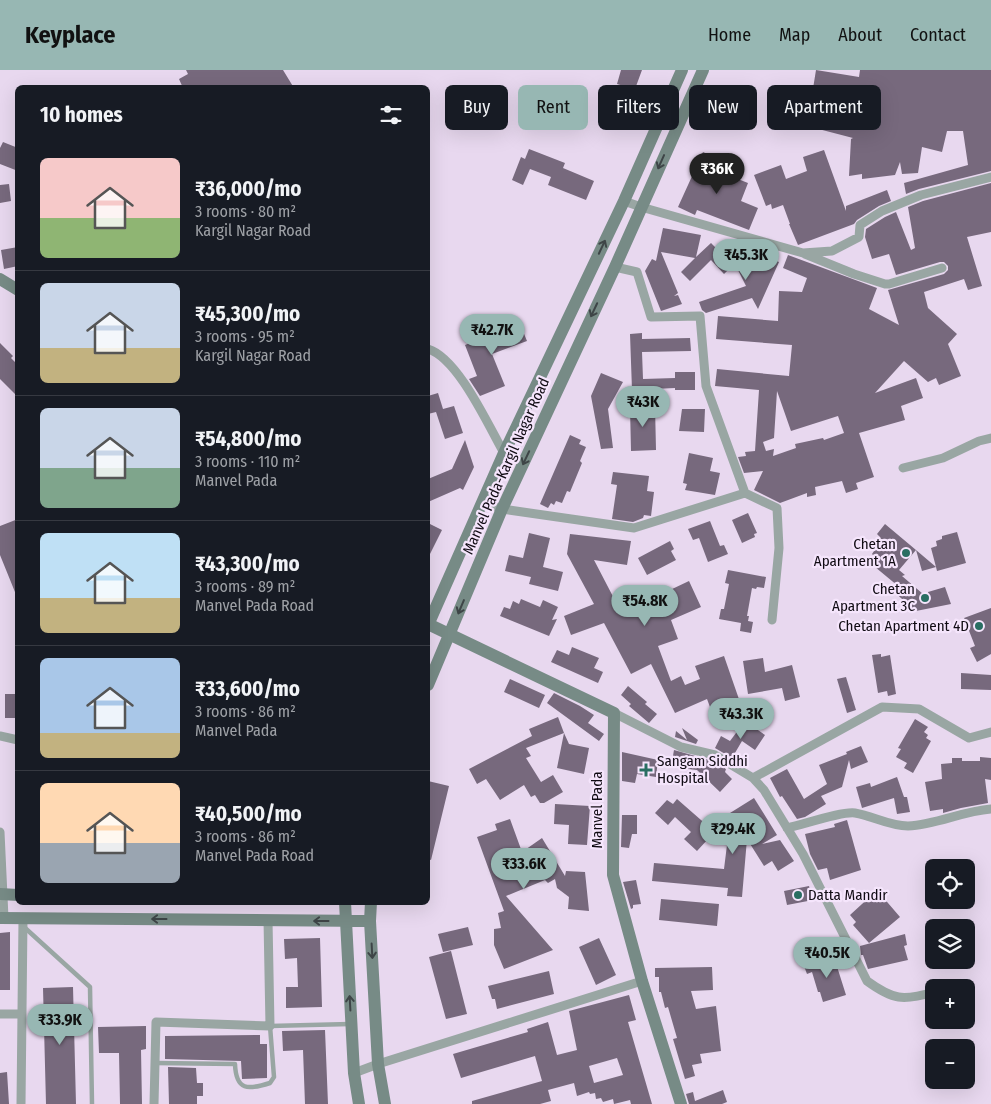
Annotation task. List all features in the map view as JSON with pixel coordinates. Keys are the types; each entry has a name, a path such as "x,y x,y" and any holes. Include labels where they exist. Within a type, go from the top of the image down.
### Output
{"street":[{"name":"Manvel Pada-Kargil Nagar Road","path":"430,620 504,453 624,201 682,70"},
{"name":"Manvel Pada-Kargil Nagar Road","path":"430,680 502,509 615,267 703,70"},
{"path":"803,253 832,251 859,237 860,225 882,211 921,195 991,177"},
{"path":"624,201 803,253 854,274 885,284 942,268"},
{"path":"615,267 637,272 651,317 700,316 706,386 745,493"},
{"path":"0,280 15,288"},
{"path":"430,350 440,354 454,368 504,453"},
{"path":"903,468 944,458 979,441 991,438"},
{"path":"482,503 502,509 634,528 745,493 777,508 779,548 772,620"},
{"path":"430,625 681,747 715,755 753,778 764,790 803,854 867,981 883,993 897,998 925,994"},
{"path":"753,778 882,707 919,709 969,738 991,732"},
{"name":"Manvel Pada","path":"614,714 613,875 642,981 681,1104"},
{"path":"0,736 15,739"},
{"path":"787,828 854,813 906,826 935,823 991,808"},
{"path":"0,832 2,918 23,923 268,920 370,921"},
{"path":"2,894 15,895"},
{"path":"345,905 354,1073 359,1104"},
{"path":"371,905 370,921 378,1064 384,1104"},
{"path":"154,1104 156,1022 270,1026 268,920"},
{"path":"21,1104 23,923"},
{"path":"354,1073 642,981"},
{"path":"0,1014 22,1014"}],"lane":[{"path":"23,923 90,987 92,1104"},
{"path":"155,1063 235,1064 239,1083 246,1087 259,1086 270,1083 274,1077 270,1026 351,1024"}],"building":[{"path":"186,70 283,70 292,85 182,85 179,79 188,74"},
{"path":"621,70 642,70 636,85 617,84"},
{"path":"816,70 859,77 860,70 991,70 991,171 906,194 904,183 968,165 963,131 947,131 942,152 922,147 918,173 902,174 900,162 895,175 862,179 862,174 849,176 851,139 853,138 822,130 881,130 881,85 814,85"},
{"path":"3,142 15,147 15,170 0,164 0,148"},
{"path":"529,149 565,163 563,168 594,181 586,200 548,185 551,177 530,169 523,185 512,180 521,157 525,159"},
{"path":"824,150 846,211 846,206 887,190 891,201 879,206 854,224 798,245 783,205 772,209 771,204 766,206 754,175 781,165 786,179 807,171 803,157"},
{"path":"703,152 716,158 714,162 718,164 715,170 748,183 741,201 758,208 749,230 697,210 695,215 678,207"},
{"path":"991,183 991,232 967,237 982,286 968,290 964,279 924,292 928,308 957,334 948,344 961,376 939,385 936,378 928,382 904,361 875,393 916,378 923,398 901,406 905,420 859,433 874,477 856,483 858,489 846,493 842,481 815,487 816,495 807,497 807,493 780,503 754,490 763,471 744,473 738,457 746,456 745,452 755,451 759,390 715,386 717,369 789,376 792,345 716,339 718,316 778,321 779,291 802,292 807,278 783,268 788,255 877,288 869,309 899,325 888,290 944,274 948,270 948,266 944,262 940,262 896,275 889,254 872,259 865,237 866,229 896,212 911,250 915,248 908,207 923,201","holes":["777,391 791,431 838,416 844,433 824,440 823,438 795,444 796,448 773,456 774,449 766,451 763,442 774,438"]},
{"path":"9,184 11,201 0,203 0,185"},
{"path":"663,228 701,235 696,257 711,243 733,265 724,274 711,260 690,281 681,272 695,258 661,252 678,293 674,296 678,295 682,304 661,311 645,271 652,259 656,261"},
{"path":"741,246 779,262 758,309 752,298 706,313 702,310 699,302 746,286 734,262"},
{"path":"15,248 15,267 4,269 1,250"},
{"path":"510,324 512,327 520,324 527,341 492,354 505,386 480,396 469,379 477,376 465,345 475,341 474,338"},
{"path":"642,333 642,339 690,338 691,351 642,352 643,379 675,378 675,372 695,372 695,390 675,390 675,388 632,390 630,334"},
{"path":"0,343 13,356 11,358 15,362 15,394 0,379"},
{"path":"601,373 623,382 608,409 613,448 601,449 591,396"},
{"path":"438,393 443,409 454,406 463,433 445,439 436,412 430,414 430,395"},
{"path":"655,406 656,450 631,451 630,407"},
{"path":"682,409 705,409 704,432 679,431"},
{"path":"570,435 581,440 579,444 586,447 580,461 582,463 570,492 567,491 562,503 556,501 554,505 551,503 548,508 540,504"},
{"path":"465,440 474,467 463,490 460,488 430,501 430,478 452,469"},
{"path":"689,453 713,458 710,471 720,473 715,495 685,490 687,484 683,483"},
{"path":"613,472 649,476 647,491 654,492 651,516 644,515 643,518 633,522 612,519 617,485 611,484"},
{"path":"748,513 757,533 754,534 755,537 742,543 732,520"},
{"path":"15,520 15,592 0,555 0,526"},
{"path":"710,521 720,546 724,545 728,554 708,562 699,538 693,540 688,529"},
{"path":"430,524 442,530 430,554"},
{"path":"885,524 916,550 899,570 905,575 902,576 930,600 928,592 945,587 951,604 916,611 894,592 898,586 869,562 874,556 872,554 874,551 870,548 880,537 877,534"},
{"path":"957,532 966,563 937,571 931,548 937,546 936,541 942,539 942,536"},
{"path":"529,533 550,538 543,567 563,572 558,591 529,584 531,577 505,571 509,555 523,558"},
{"path":"570,534 631,541 627,565 594,560 620,610 651,599 689,581 701,607 671,620 678,639 658,646 671,681 681,676 685,685 700,679 695,666 724,656 741,705 713,715 707,699 675,713 651,664 631,674 604,623 571,635 564,616 594,604 567,554"},
{"path":"670,541 674,549 671,551 676,560 647,575 638,558"},
{"path":"916,550 936,567 922,571"},
{"path":"728,570 766,577 764,588 752,588 747,616 749,616 748,621 753,622 751,633 740,631 741,623 719,619 721,609 724,609 729,584 725,583"},
{"path":"521,599 540,607 543,600 558,607 552,620 557,619 549,636 500,616 504,607 510,609 513,601 519,604"},
{"name":"Chetan Apartment 4D","path":"991,608 991,654 977,662 970,648 975,646 964,618"},
{"path":"572,647 599,658 594,668 603,672 598,683 551,662 557,650 569,655"},
{"path":"881,654 881,657 890,655 896,694 888,696 887,691 878,693 872,655"},
{"path":"763,658 765,672 792,665 800,697 785,701 782,688 748,694 743,661"},
{"path":"961,673 991,675 991,690 961,689"},
{"path":"846,677 856,710 847,713 837,679"},
{"path":"510,679 545,695 539,708 504,692"},
{"path":"628,686 647,702 645,704 657,714 649,723 629,706 631,704 621,695"},
{"path":"554,693 594,715 588,723 604,734 599,741 547,703"},
{"path":"5,694 15,694 15,718 5,718"},
{"path":"558,717 564,733 526,748 531,756 526,758 541,782 553,775 563,792 544,803 540,803 535,795 531,797 524,785 500,800 486,779 477,784 469,769 532,736 529,729"},
{"path":"915,719 928,727 924,732 928,735 926,738 931,741 913,773 904,768 907,763 896,757 901,749 898,748"},
{"path":"745,721 765,735 755,750 742,741 732,758 715,748 721,736 730,741"},
{"path":"682,728 698,740 696,744 675,737 676,731 687,740"},
{"path":"564,733 569,744 589,748 584,774 557,768"},
{"path":"861,746 868,762 851,769 849,760 842,787 821,796 826,804 805,817 797,819 782,796 780,797 770,778 787,769 804,799 827,784 819,765 847,754 846,752"},
{"path":"674,750 713,761 726,769 725,772 732,779 720,792 697,770 671,767"},
{"path":"622,752 658,760 656,777 637,774 635,783 622,781"},
{"path":"980,757 991,758 991,780 985,779 988,803 943,813 943,809 930,811 925,782 942,779 941,764 952,763 952,758 962,758 962,761 980,761"},
{"path":"897,777 904,797 907,797 910,812 897,814 894,798 862,808 856,787 870,783 871,787"},
{"path":"430,781 449,786 430,860"},
{"path":"754,798 777,835 762,844 780,840 794,861 778,871 772,861 764,866 747,839 742,897 727,896 728,888 652,881 654,863 724,869 727,845 730,845 731,832 743,833 730,813"},
{"path":"677,799 709,827 703,833 709,838 697,851 684,839 691,832 675,817 668,825 655,813 667,800 673,804"},
{"path":"555,804 590,806 587,845 568,844 569,825 554,824"},
{"path":"622,815 637,815 637,834 632,834 629,848 621,847"},
{"path":"510,819 522,852 542,838 565,876 566,871 585,872 589,911 568,909 569,897 557,888 555,879 548,883 545,880 506,896 553,950 504,969 494,945 494,929 501,928 498,913 504,911 477,837 497,830 495,824"},
{"path":"847,820 861,870 830,880 827,868 818,870 810,854 805,834 835,827 834,824"},
{"path":"636,880 641,904 633,905 631,909 623,882"},
{"name":"Datta Mandir","path":"809,886 813,900 787,905 784,891"},
{"path":"874,893 879,899 882,896 900,917 869,943 853,925 856,922 850,915"},
{"path":"661,899 719,904 717,926 659,920"},
{"path":"468,927 473,945 443,952 438,934"},
{"path":"10,932 10,990 0,990 0,933"},
{"path":"905,934 907,945 904,946 908,960 868,969 863,955 861,955 860,946"},
{"path":"320,938 322,1007 286,1008 286,987 298,987 297,958 285,959 284,939"},
{"path":"599,938 616,975 596,985 579,947"},
{"path":"451,951 467,1014 446,1019 429,957"},
{"path":"834,957 846,995 823,1002 812,972 807,974 804,966"},
{"path":"712,967 713,990 691,991 696,1009 716,1006 721,1051 700,1054 702,1063 692,1065 695,1076 685,1079 673,1039 677,1038 668,1007 665,1008 661,992 659,992 659,977 655,977 655,968"},
{"path":"549,971 554,994 497,1009 495,999 492,999 488,986"},
{"path":"73,987 76,1104 46,1104 43,988"},
{"path":"629,995 636,1020 628,1022 652,1104 631,1104 630,1100 614,1104 613,1099 603,1102 601,1098 596,1099 595,1093 590,1094 589,1092 577,1096 574,1083 548,1090 551,1101 540,1104 472,1104 472,1101 542,1081 535,1056 461,1078 453,1054 528,1032 527,1029 548,1022 557,1055 577,1050 569,1011","holes":["617,1058 623,1075 594,1083 589,1066"]},
{"path":"146,1026 146,1049 141,1050 142,1104 120,1104 119,1053 99,1053 98,1027"},
{"path":"325,1030 328,1104 305,1104 303,1050 283,1051 282,1031"},
{"path":"260,1035 260,1044 267,1044 267,1078 242,1079 241,1061 165,1059 165,1036"},
{"path":"168,1067 196,1068 197,1083 203,1083 203,1096 197,1096 197,1104 169,1104"},
{"path":"7,1072 9,1104 0,1104 0,1073"},
{"path":"723,1090 727,1102 722,1104 689,1104 686,1094 693,1092 695,1101"}],"place":[{"name":"Chetan Apartment 1A","path":"906,553"},
{"name":"Chetan Apartment 3C","path":"925,598"},
{"name":"Chetan Apartment 4D","path":"979,626"},
{"name":"Sangam Siddhi Hospital","path":"646,770"},
{"name":"Datta Mandir","path":"798,895"}]}
